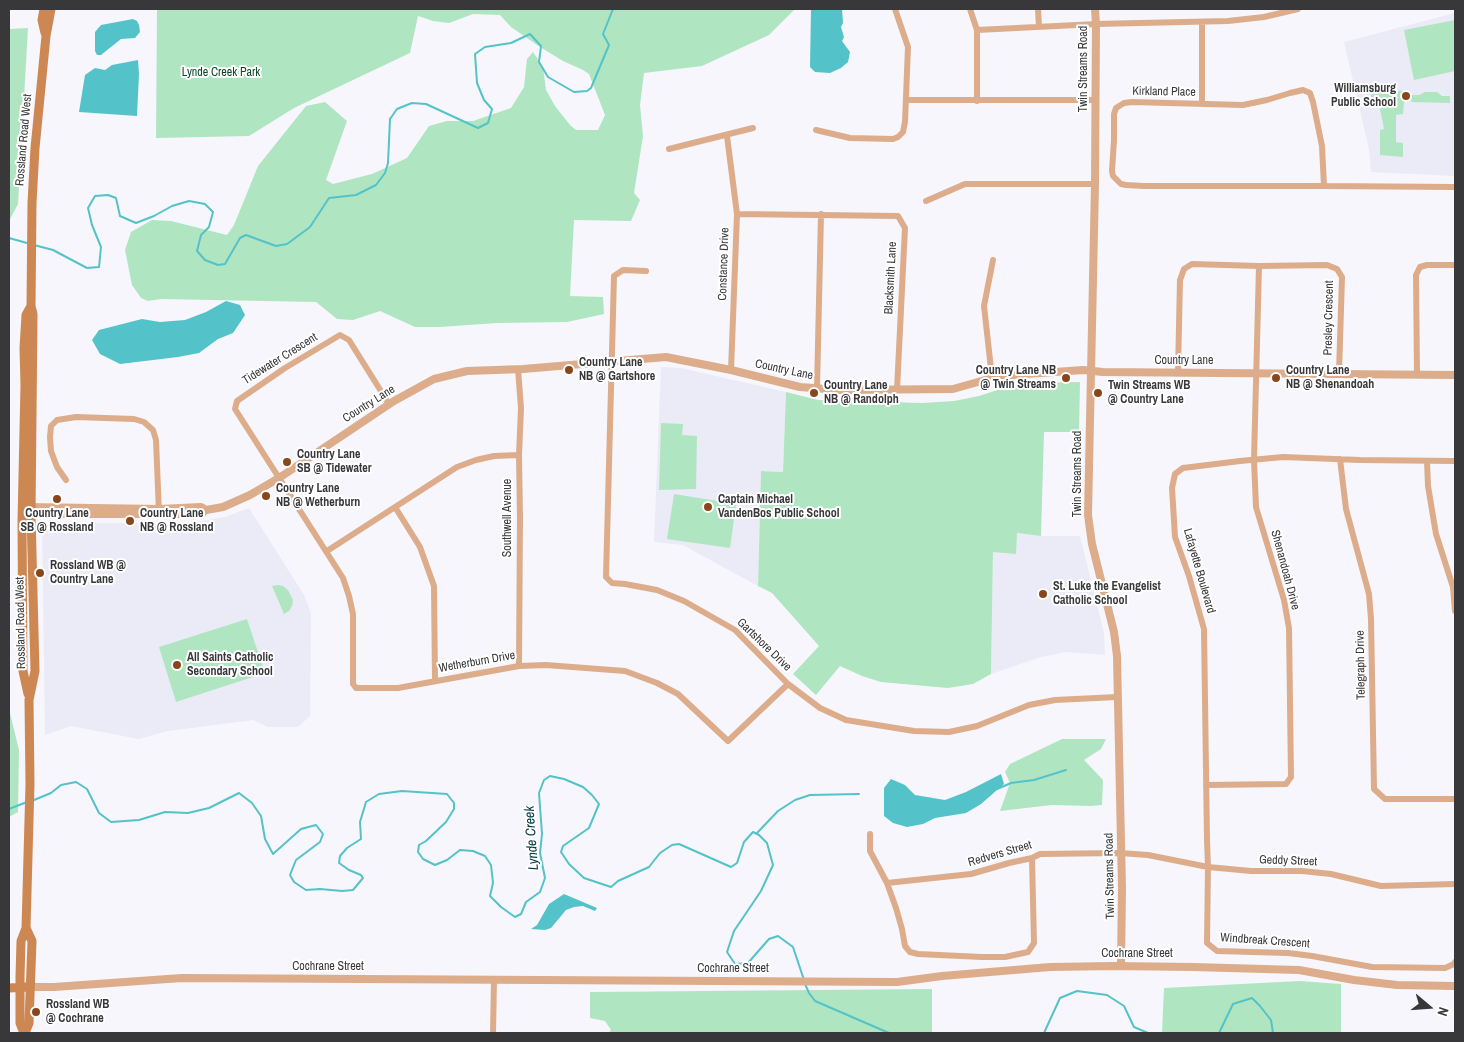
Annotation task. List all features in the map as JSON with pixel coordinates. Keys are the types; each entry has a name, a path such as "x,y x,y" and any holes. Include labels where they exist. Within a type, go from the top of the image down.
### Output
{"main road":[{"name":"Rossland Road West","path":"44,9 42,20 46,36"},
{"name":"Rossland Road West","path":"24,1033 20,1023 20,988 21,941 26,928 30,700 23,672 27,511 24,348 26,315 31,306 35,148 46,36 51,9"},
{"name":"Rossland Road West","path":"24,1033 29,1022 32,941 26,928"},
{"name":"Cochrane Street","path":"9,988 31,987"}],"street":[{"path":"816,130 850,138 893,139 898,138 903,132 908,46 895,9"},
{"path":"970,9 977,30 978,100"},
{"path":"1038,9 1039,27"},
{"name":"Twin Streams Road","path":"1095,9 1095,184 1088,515 1092,544 1114,632 1118,671 1122,888 1121,966"},
{"path":"977,30 1096,24 1228,21 1264,17 1298,9"},
{"path":"1202,22 1202,104"},
{"name":"Kirkland Place","path":"1324,186 1322,146 1313,102 1310,93 1303,90 1242,105 1124,102 1116,108 1114,114 1112,171 1113,176 1121,184 1144,186 1455,187"},
{"path":"906,100 1096,100"},
{"path":"669,149 753,128"},
{"path":"727,136 737,214"},
{"path":"926,201 965,184 1095,184"},
{"name":"Constance Drive","path":"731,370 737,214 822,214"},
{"path":"817,388 822,214"},
{"name":"Blacksmith Lane","path":"822,214 898,216 905,228 897,390"},
{"path":"992,378 984,306 993,260"},
{"path":"1178,372 1180,280 1184,269 1192,264 1259,266 1257,372"},
{"name":"Presley Crescent","path":"1259,266 1327,265 1337,269 1342,277 1339,373"},
{"path":"1417,375 1416,275 1420,267 1427,265 1455,265"},
{"name":"Gartshore Drive","path":"646,271 623,270 614,276 606,577 612,583 657,590 684,601 735,630 788,684 820,708 846,720 922,731 949,732 977,726 1029,705 1054,700 1117,697"},
{"name":"Tidewater Crescent","path":"279,478 235,409 237,400 340,335 349,340 389,404"},
{"name":"Country Lane","path":"27,511 160,512 201,507 206,510 222,507 250,495 279,478 389,404 434,379 467,371 518,369 666,357 731,370 800,387 840,390 953,389 992,378 1012,375 1083,370 1455,375"},
{"name":"Southwell Avenue","path":"518,369 521,408 518,455 520,518 519,666"},
{"name":"Shenandoah Drive","path":"1206,785 1286,784 1291,777 1289,628 1284,600 1256,508 1254,460 1257,372"},
{"path":"66,480 57,467 51,451 51,426 57,420 76,417 134,419 144,422 153,430 156,440 160,512"},
{"path":"327,552 457,466 494,456 518,455"},
{"name":"Lafayette Boulevard","path":"1208,868 1204,629 1189,576 1174,536 1172,488 1175,474 1183,468 1283,456 1455,461"},
{"name":"Telegraph Drive","path":"1340,459 1346,509 1369,594 1374,788 1385,799 1455,799"},
{"path":"1427,461 1428,486 1436,534 1453,587 1455,611"},
{"name":"Wetherburn Drive","path":"279,478 343,578 353,614 353,684 356,688 398,688 519,666 546,665 625,671 657,683 678,694 728,741 788,684"},
{"path":"395,508 420,547 434,586 435,680"},
{"path":"870,834 870,851 887,883 898,915 905,946 910,952 918,954 965,956 1012,955 1028,952 1034,942 1032,858"},
{"name":"Redvers Street","path":"887,883 971,874 1032,858 1040,854 1120,853"},
{"name":"Geddy Street","path":"1120,853 1148,855 1208,868 1251,871 1302,871 1331,874 1381,886 1455,884"},
{"name":"Windbreak Crescent","path":"1208,868 1207,943 1217,951 1288,953 1372,967 1445,968 1455,962"},
{"name":"Cochrane Street","path":"31,987 182,978 897,982 942,976 1050,967 1121,966 1290,969 1397,985 1455,986"},
{"path":"493,1033 494,980"}],"shaded area":[{"name":"Williamsburg Public School","path":"1455,13 1455,176 1371,172 1369,149 1344,42"},
{"name":"Captain Michael VandenBos Public School","path":"661,367 681,368 786,392 783,472 761,471 758,586 683,545 654,542"},
{"name":"All Saints Catholic Secondary School","path":"249,508 304,595 311,613 310,716 298,727 268,727 253,720 168,731 139,739 71,726 45,735 42,523 192,523 225,517"},
{"name":"St. Luke the Evangelist Catholic School","path":"1016,533 1041,536 1080,536 1104,633 1105,655 1066,652 1041,657 991,674 993,552"}],"green space":[{"name":"Lynde Creek Park","path":"157,9 795,9 769,35 702,66 644,73 640,105 643,136 634,193 640,200 631,221 574,220 570,296 603,297 604,314 567,322 415,327 380,311 353,320 337,319 316,302 161,299 148,301 141,298 132,285 125,250 131,232 152,220 171,221 227,235 234,225 258,166 306,106 325,102 347,121 326,180 333,184 372,174 407,158 429,126 447,121 473,121 511,108 524,87 527,59 533,52 543,67 546,90 555,106 570,125 576,130 598,130 605,115 589,74 540,47 511,27 500,15 473,14 449,23 433,21 418,16 410,53 294,108 249,136 156,138"},
{"path":"1455,20 1455,71 1414,80 1404,30"},
{"path":"28,28 18,204 9,221 9,29"},
{"path":"1372,90 1409,91 1409,101 1404,102 1403,114 1396,115 1396,142 1403,143 1403,157 1380,155 1380,130 1384,129 1378,99 1371,98"},
{"path":"1425,92 1437,92 1442,96 1450,96 1450,103 1411,102 1412,95 1419,95"},
{"path":"1080,382 1079,432 1044,432 1041,536 1017,533 1016,554 993,552 991,674 973,684 948,688 881,682 840,666 816,695 793,674 819,646 772,593 758,586 761,471 783,472 786,392 818,400 922,403 954,401 979,396 1010,386 1031,383"},
{"path":"661,423 683,424 682,435 697,436 696,489 659,490"},
{"path":"674,494 736,504 730,548 667,539"},
{"path":"278,585 288,590 293,600 289,611 284,614 272,586"},
{"path":"247,619 265,673 176,702 159,647"},
{"path":"9,697 10,713 19,750 18,812 9,817"},
{"path":"1062,739 1106,739 1101,749 1084,760 1103,780 1102,805 1052,805 1000,811 1010,783 1005,772 1010,764"},
{"path":"1300,981 1341,984 1341,1033 1162,1033 1164,988"},
{"path":"932,989 932,1033 609,1033 611,1030 605,1021 590,1018 590,992"}],"water":[{"path":"811,9 842,9 843,23 841,27 844,37 842,41 850,52 848,62 830,73 815,72 810,67"},
{"path":"133,19 137,21 140,32 135,38 121,39 101,55 97,55 95,51 95,32 101,25"},
{"path":"138,60 137,116 79,112 85,75 95,68 105,70 112,65"},
{"path":"226,301 240,305 245,315 233,333 218,339 199,353 120,364 100,354 92,340 99,330 142,319 160,322 185,320 206,312"},
{"path":"1001,774 1004,784 981,804 966,813 935,818 923,824 907,827 893,823 884,816 884,788 891,779 905,785 915,795 945,800 966,792"},
{"path":"564,894 597,908 595,911 583,906 574,907 566,910 551,928 545,930 531,929 537,925 549,904"}],"waterway":[{"path":"34,245 53,250 87,268 99,267 101,247 92,225 88,208 95,196 108,195 116,198 120,216 136,223 172,206 189,201 205,204 213,212 209,227 201,235 197,251 205,260 218,265 225,264 240,238 246,235 276,246 287,244 310,227 329,198 356,195 376,185 385,173 388,163 390,119 397,109 412,103 426,104 478,128 488,123 492,109 484,100 477,83 475,54 485,47 511,43 530,34 541,46 539,62 548,77 574,92 587,91 591,88 609,45 603,34 613,9"},
{"path":"9,238 27,243"},
{"path":"997,789 1011,783 1034,780 1066,770"},
{"name":"Lynde Creek","path":"34,800 51,793 61,785 76,782 87,789 99,813 111,822 139,820 165,812 188,813 209,808 239,793 252,803 261,816 265,839 273,854 301,829 316,825 323,834 320,842 296,860 290,875 294,882 306,890 342,891 353,890 363,878 339,863 340,856 347,848 361,839 360,822 366,802 379,794 402,791 447,794 454,803 454,809 446,822 419,845 418,852 423,859 435,865 447,860 460,850 473,851 485,856 491,865 493,883 490,896 515,917 521,914 526,902 540,892 545,878 540,853 542,834 539,793 544,780 550,776 564,779 583,787 599,804 589,828 563,846 561,852 569,864 584,878 611,887 618,881 649,867 660,853 672,845 679,844 731,867 737,863 744,842 753,832 759,835 767,843 773,865 761,891 734,931 727,952 735,964 748,963 769,939 778,936 793,947 804,980"},
{"path":"757,833 778,811 795,800 810,795 859,794"},
{"name":"Lynde Creek","path":"9,809 27,802"},
{"name":"Lynde Creek","path":"805,984 815,1001 889,1033"},
{"name":"Lynde Creek","path":"1044,1033 1060,998 1077,991 1107,995 1124,1006 1134,1027 1148,1033"},
{"name":"Lynde Creek","path":"1219,1033 1233,1004 1252,998 1271,1020 1273,1033"}],"place":[{"name":"Williamsburg Public School","path":"1406,96"},
{"name":"Country Lane NB @ Gartshore","path":"569,370"},
{"name":"Country Lane NB @ Twin Streams","path":"1066,378"},
{"name":"Country Lane NB @ Shenandoah","path":"1276,378"},
{"name":"Country Lane NB @ Randolph","path":"814,393"},
{"name":"Twin Streams WB @ Country Lane","path":"1098,393"},
{"name":"Country Lane SB @ Tidewater","path":"287,462"},
{"name":"Country Lane NB @ Wetherburn","path":"266,496"},
{"name":"Country Lane SB @ Rossland","path":"57,499"},
{"name":"Captain Michael VandenBos Public School","path":"708,507"},
{"name":"Country Lane NB @ Rossland","path":"130,521"},
{"name":"Rossland WB @ Country Lane","path":"40,573"},
{"name":"St. Luke the Evangelist Catholic School","path":"1043,594"},
{"name":"All Saints Catholic Secondary School","path":"177,665"},
{"name":"Rossland WB @ Cochrane","path":"36,1012"}]}
